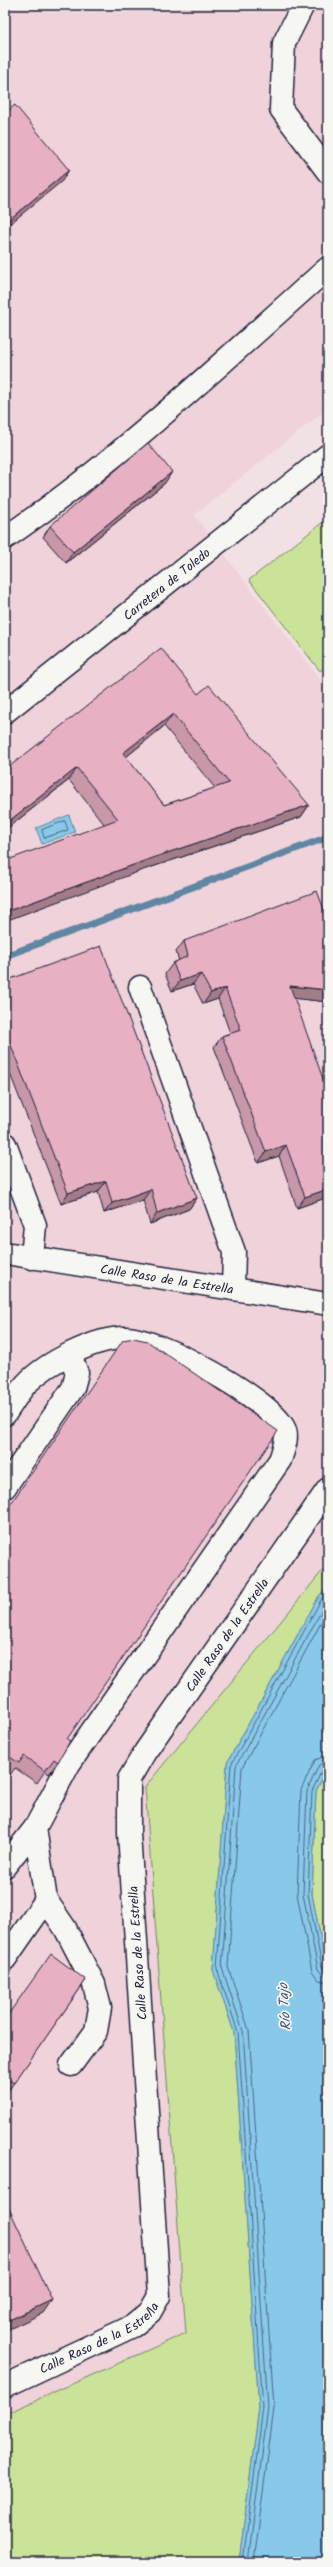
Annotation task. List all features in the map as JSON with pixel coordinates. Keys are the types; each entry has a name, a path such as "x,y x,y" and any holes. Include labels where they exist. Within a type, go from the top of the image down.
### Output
{"street":[{"path":"303,5 284,43 281,109 328,172"},
{"path":"5,538 39,514 162,416 328,268"},
{"name":"Carretera de Toledo","path":"5,712 328,456"},
{"path":"140,987 234,1252 233,1289"},
{"path":"5,1144 35,1225 32,1258"},
{"name":"Calle Raso de la Estrella","path":"5,1253 233,1289 320,1301 328,1304"},
{"path":"5,1414 26,1384 48,1366 70,1354 100,1342 126,1338 153,1345 202,1365 276,1415 286,1429 286,1442 280,1460 69,1764 34,1828 5,1866"},
{"path":"5,1487 73,1388 77,1373 70,1354"},
{"name":"Calle Raso de la Estrella","path":"5,2386 133,2326 150,2312 159,2296 129,1833 129,1779 145,1752 328,1489"},
{"path":"34,1828 46,1900 65,1928 94,1984 100,2008 96,2031 71,2065"},
{"path":"5,1959 46,1900"}],"shaded area":[{"path":"5,5 328,5 328,408 194,515 328,690 328,1564 145,1787 186,2333 5,2414"}],"green space":[{"path":"328,518 328,665 320,671 249,580"},
{"path":"328,1564 328,1586 319,1596 227,1763 213,1970 234,2032 259,2408 239,2562 5,2562 5,2414 186,2333 145,1787"},
{"path":"328,1767 328,1976 312,1894 316,1791"}],"water":[{"path":"69,815 75,832 42,844 36,828"},
{"name":"Río Tajo","path":"328,1586 328,1767 316,1791 312,1894 328,1976 328,2562 239,2562 259,2408 234,2032 213,1970 227,1763 319,1596"}],"building":[{"path":"15,105 69,170 5,223 5,113"},
{"path":"148,443 172,472 73,552 50,526"},
{"path":"161,648 198,694 209,685 309,805 155,857 5,912 5,861 118,819 77,768 5,824 5,770","holes":["173,714 229,783 164,805 123,753"]},
{"path":"317,891 328,920 328,990 290,986 328,1093 328,1189 305,1197 286,1145 266,1152 222,1036 241,1030 225,988 211,993 201,974 180,981 173,963 188,956 184,941"},
{"path":"101,946 197,1198 157,1213 151,1189 112,1203 106,1181 68,1193 5,1030 5,981"},
{"path":"134,1338 147,1341 278,1431 67,1739 70,1741 58,1762 54,1759 45,1771 24,1756 19,1763 5,1754 5,1512 123,1340"},
{"path":"51,1954 86,1980 14,2083 5,2077 5,2019"},
{"path":"5,2200 52,2300 5,2322"}],"waterway":[{"path":"5,956 328,837"}]}
